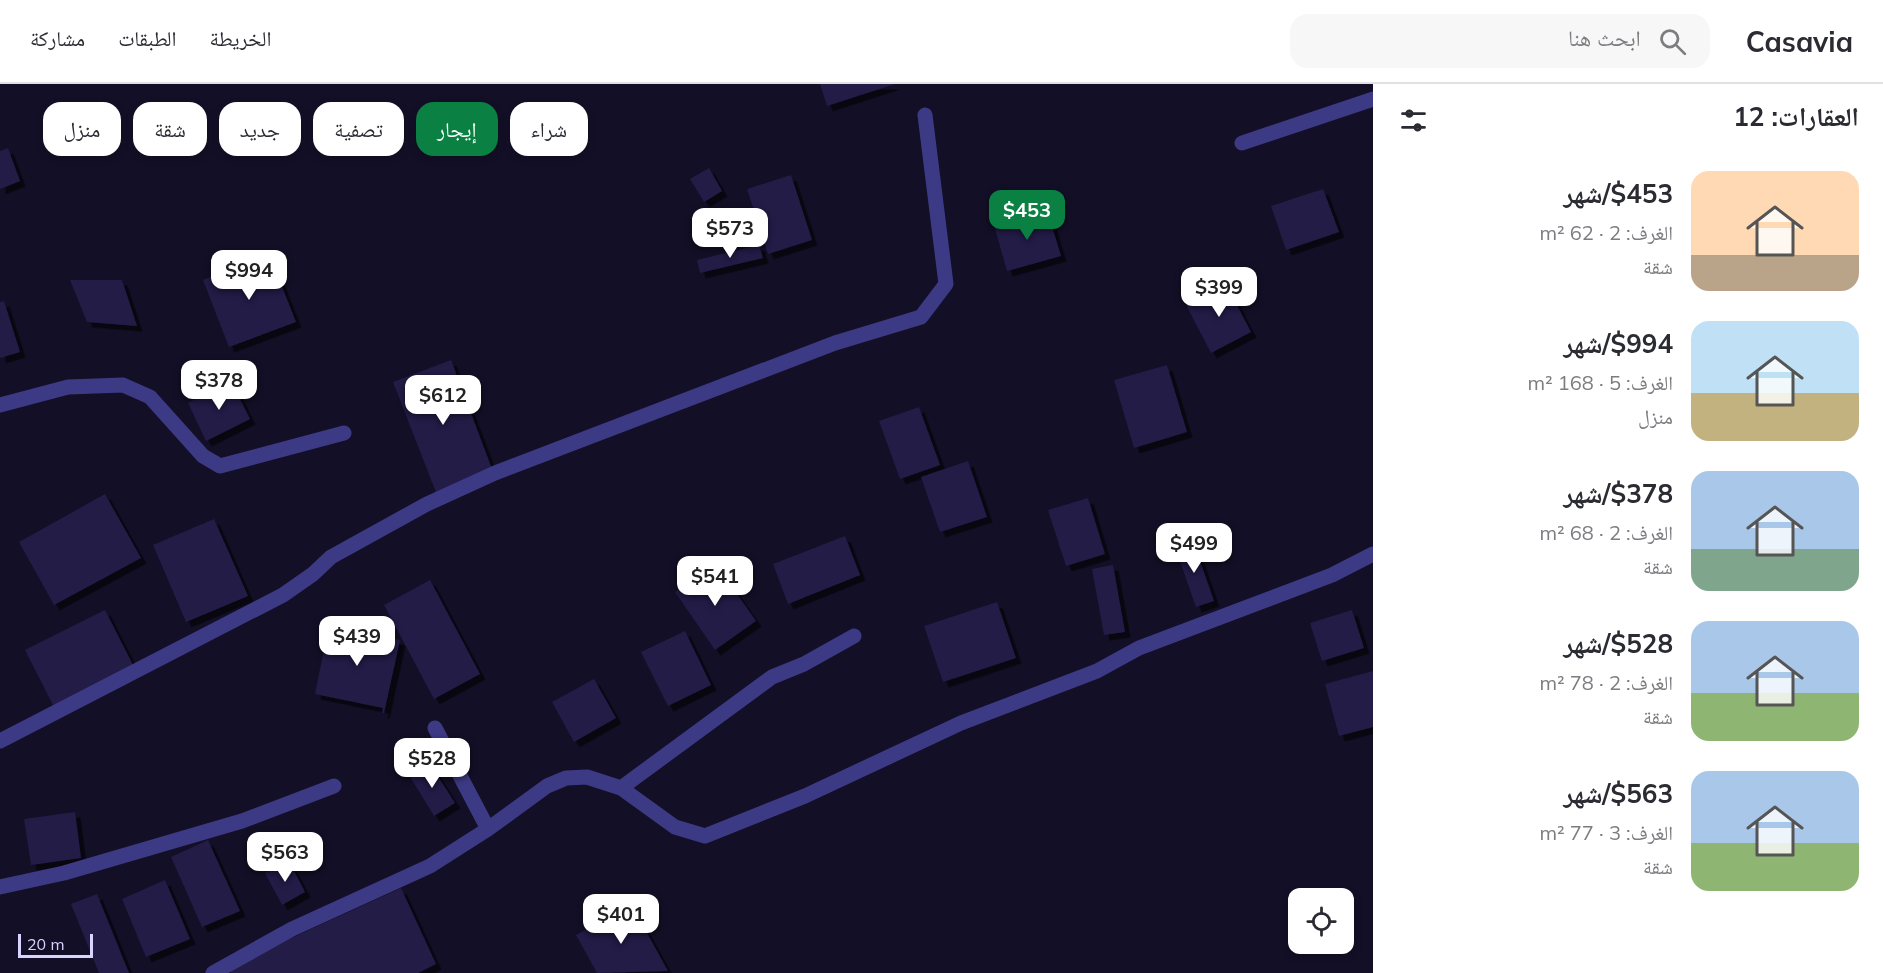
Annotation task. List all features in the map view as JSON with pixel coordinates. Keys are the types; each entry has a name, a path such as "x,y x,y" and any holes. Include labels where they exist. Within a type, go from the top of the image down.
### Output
{"street":[{"path":"1242,143 1373,99"},
{"path":"0,741 283,595 313,574 331,557 427,504 495,473 835,343 921,317 946,284 925,116"},
{"path":"0,405 68,387 123,385 150,397 203,456 220,466 344,433"},
{"path":"213,973 292,929 430,866 488,829 547,786 566,778 587,777 621,788 675,826 705,836 805,796 962,723 1097,671 1139,648 1332,575 1373,554"},
{"path":"621,788 772,677 804,664 854,636"},
{"path":"435,728 488,829"},
{"path":"0,887 64,873 242,821 334,786"}],"building":[{"path":"820,84 895,84 827,106"},
{"path":"8,148 20,181 0,189 0,151"},
{"path":"709,168 722,191 704,202 690,179"},
{"path":"791,175 812,240 768,254 747,189"},
{"path":"1323,189 1339,232 1286,250 1271,206"},
{"path":"1047,210 1061,256 1007,271 994,225"},
{"path":"759,245 763,258 700,273 697,260"},
{"path":"269,254 296,322 229,347 203,280"},
{"path":"70,280 122,280 137,326 87,322"},
{"path":"1226,284 1251,332 1211,353 1186,305"},
{"path":"4,301 20,352 0,358 0,302"},
{"path":"451,360 492,469 437,495 393,382"},
{"path":"1167,365 1187,432 1134,448 1114,380"},
{"path":"231,381 250,419 206,441 188,403"},
{"path":"919,407 940,465 900,479 879,421"},
{"path":"968,461 987,517 940,532 921,477"},
{"path":"105,494 141,558 54,605 19,542"},
{"path":"1088,498 1105,554 1066,566 1048,510"},
{"path":"214,519 248,596 186,622 153,545"},
{"path":"845,536 860,575 788,604 773,564"},
{"path":"1193,541 1214,601 1196,607 1175,547"},
{"path":"716,564 756,621 715,650 675,592"},
{"path":"1113,565 1125,632 1104,635 1092,569"},
{"path":"430,580 480,674 434,699 384,605"},
{"path":"997,602 1016,658 943,682 924,626"},
{"path":"105,610 133,665 55,709 25,650"},
{"path":"1352,610 1364,648 1322,661 1310,623"},
{"path":"329,625 400,640 384,713 382,713 383,708 315,694"},
{"path":"685,631 711,685 668,706 641,652"},
{"path":"1373,671 1373,727 1339,736 1325,684"},
{"path":"594,679 616,718 574,742 552,702"},
{"path":"429,762 455,803 434,816 409,775"},
{"path":"75,812 81,858 31,865 24,819"},
{"path":"208,840 240,911 202,927 171,857"},
{"path":"289,861 305,892 282,905 265,873"},
{"path":"165,880 190,939 146,957 122,899"},
{"path":"401,888 436,964 418,973 231,973 228,967"},
{"path":"97,894 129,973 99,973 71,904"},
{"path":"631,904 668,971 597,973 576,935"}]}
